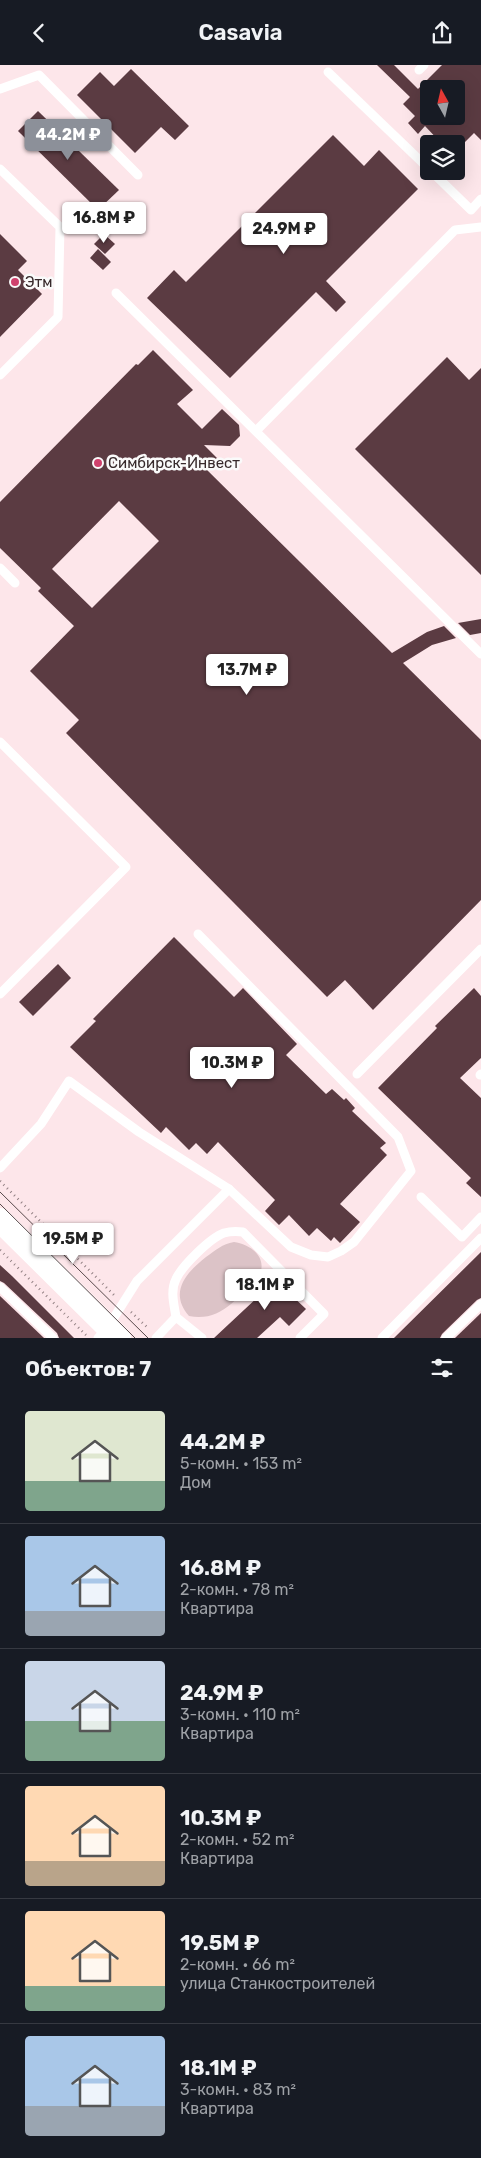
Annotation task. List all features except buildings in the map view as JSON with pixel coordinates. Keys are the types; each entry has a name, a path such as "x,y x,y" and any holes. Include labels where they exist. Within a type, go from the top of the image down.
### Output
{"street":[{"path":"0,1220 104,1335"}],"lane":[{"path":"328,72 420,160"},
{"path":"0,89 39,75 138,175"},
{"path":"0,169 60,227 58,317 0,375"},
{"path":"440,180 471,210 481,199"},
{"path":"256,431 455,229 481,227"},
{"path":"116,293 481,653"},
{"path":"0,568 15,583"},
{"path":"0,742 126,867 0,994"},
{"path":"0,1168 41,1124 69,1081 139,1132 229,1189 291,1247 311,1255 328,1257 354,1243 411,1171 398,1137 198,934"},
{"path":"357,1074 481,949"},
{"path":"104,1335 137,1281 229,1189"},
{"path":"421,1197 462,1237 481,1217"},
{"path":"202,1338 176,1317 173,1300 174,1288 182,1271 212,1239 233,1231 243,1232 324,1314 300,1338"},
{"path":"382,1338 481,1238"},
{"path":"0,1287 53,1338"},
{"path":"446,1338 481,1304"},
{"path":"157,1337 176,1317"}],"path":[{"path":"0,1181 157,1337"},
{"path":"0,1250 104,1335"}],"shaded area":[{"path":"234,1242 245,1245 258,1255 262,1265 261,1271 239,1297 222,1311 201,1317 189,1316 180,1299 182,1283 199,1263 223,1246"}],"tram line":[{"path":"0,1192 148,1338"},
{"path":"0,1204 135,1338"}],"place":[{"name":"Этм","path":"15,282"},
{"name":"Симбирск-Инвест","path":"98,463"}]}
